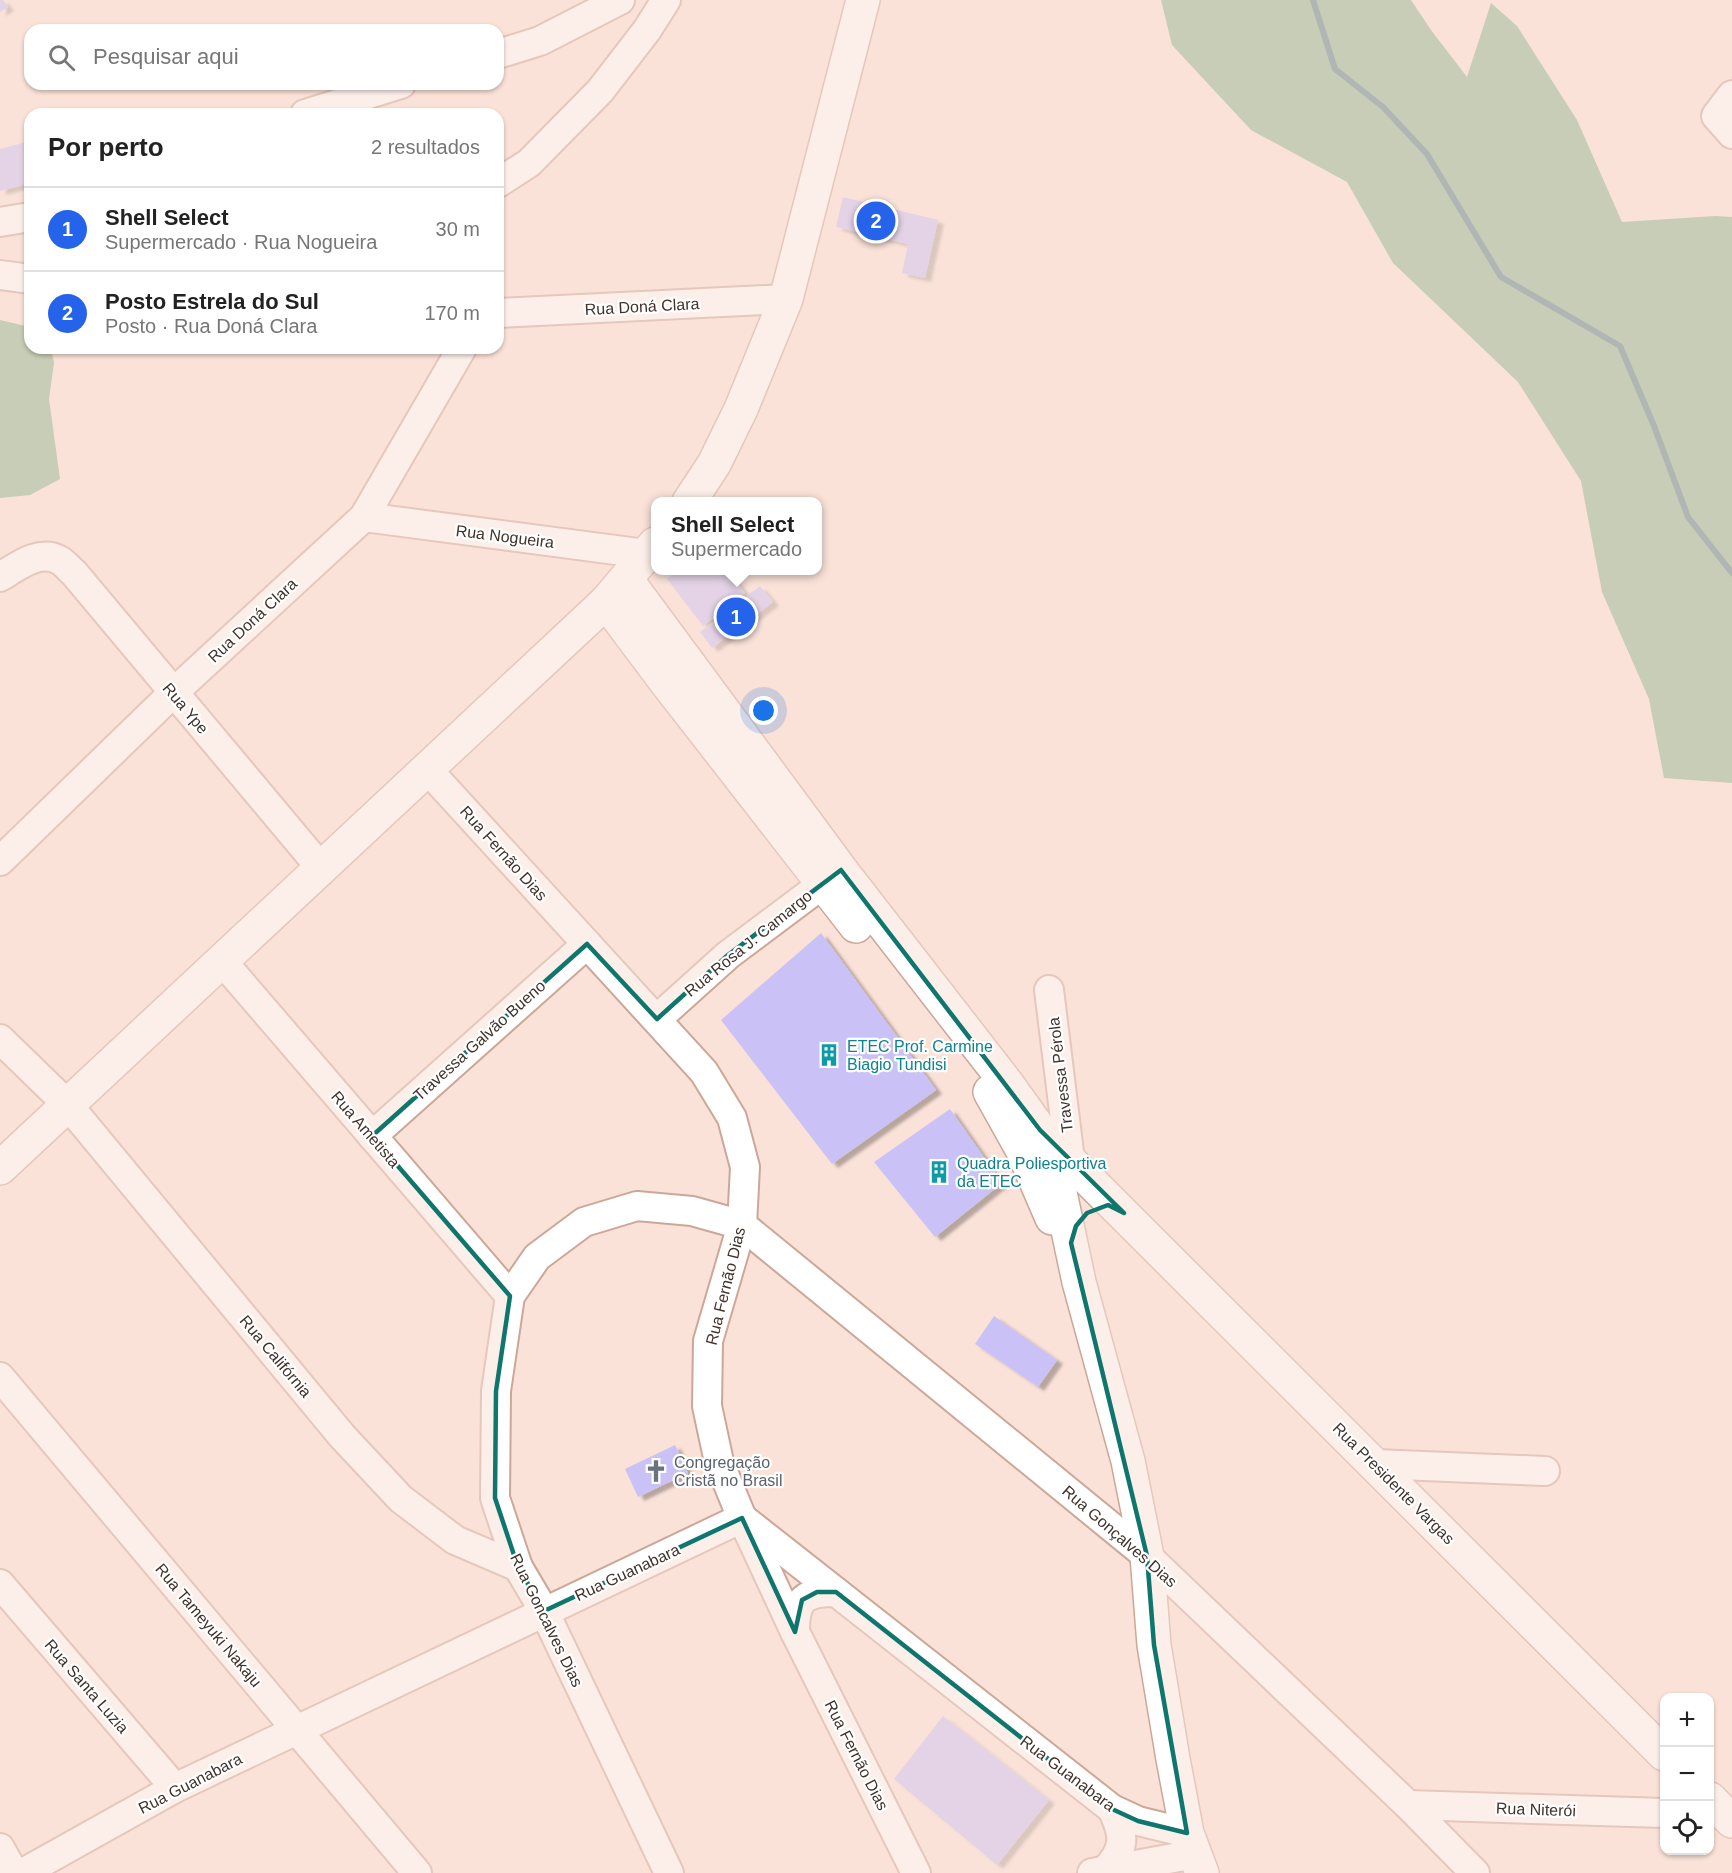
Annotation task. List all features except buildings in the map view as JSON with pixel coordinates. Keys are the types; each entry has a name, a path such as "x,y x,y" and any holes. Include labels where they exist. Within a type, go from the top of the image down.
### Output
{"main road":[{"path":"692,497 714,464 741,409 786,299 863,0"},
{"path":"0,1168 616,590 651,549"},
{"path":"616,590 666,682 832,876 993,1095 1031,1140 1052,1155 1065,1171 1071,1243 1079,1282"},
{"path":"1031,1140 1079,1282 1128,1461 1147,1556 1154,1645 1195,1854"},
{"name":"Rua Presidente Vargas","path":"1065,1171 1090,1194 1116,1209 1660,1749"},
{"path":"1071,1243 1076,1226 1087,1213 1116,1209"}],"street":[{"path":"504,52 540,41 620,0"},
{"path":"504,179 529,163 600,91 647,30 666,0"},
{"path":"324,108 382,90"},
{"path":"1732,95 1716,116 1732,134"},
{"path":"0,222 24,218"},
{"path":"0,275 24,278"},
{"name":"Rua Doná Clara","path":"504,313 786,299"},
{"name":"Rua Doná Clara","path":"0,861 173,693 364,517 459,354"},
{"name":"Rua Nogueira","path":"364,517 651,549"},
{"name":"Rua Ype","path":"0,577 30,560 46,556 60,560 74,573 321,868"},
{"name":"Rua Fernão Dias","path":"427,769 704,1072 732,1118 745,1167 742,1225 708,1341 707,1406 719,1462 742,1518 795,1632 916,1873"},
{"name":"Rua Rosa J. Camargo","path":"657,1019 728,955 832,876"},
{"name":"Travessa Galvão Bueno","path":"372,1136 587,944"},
{"name":"Rua Ametista","path":"222,961 510,1296"},
{"name":"Travessa Pérola","path":"1049,990 1065,1171"},
{"name":"Rua Califórnia","path":"0,1039 68,1105 342,1436 401,1499 455,1540 518,1567"},
{"name":"Rua Goncalves Dias","path":"669,1873 544,1611 518,1567 495,1498 496,1391 510,1296 537,1257 584,1222 637,1206 692,1211 742,1225"},
{"name":"Rua Gonçalves Dias","path":"742,1225 1147,1556 1408,1806 1474,1873"},
{"name":"Rua Tameyuki Nakaju","path":"0,1377 417,1873"},
{"path":"1375,1464 1545,1471"},
{"name":"Rua Guanabara","path":"22,1873 175,1788 742,1518 1112,1809 1138,1821 1195,1854"},
{"name":"Rua Santa Luzia","path":"0,1584 175,1788"},
{"path":"795,1632 795,1615 802,1600 817,1592 836,1592"},
{"name":"Rua Niterói","path":"1408,1806 1660,1813"},
{"path":"1099,1872 1118,1857 1122,1841 1120,1826 1112,1809"},
{"path":"0,1848 14,1873"},
{"path":"1099,1872 1195,1854"}],"highlighted area":[{"path":"841,870 1040,1130 1124,1213 1108,1205 1087,1213 1076,1226 1071,1243 1147,1556 1154,1645 1187,1833 1138,1821 1112,1809 836,1592 817,1592 802,1600 795,1632 742,1518 544,1611 518,1567 495,1498 496,1391 510,1296 372,1136 587,944 657,1019 728,955"}],"green space":[{"path":"1161,0 1411,0 1467,77 1491,3 1517,26 1577,120 1622,222 1732,217 1732,783 1664,778 1649,699 1602,592 1581,481 1518,382 1393,263 1347,182 1251,130 1172,45"},
{"path":"0,320 24,326 24,354 52,354 54,363 49,399 60,479 30,495 0,498"}],"waterway":[{"path":"1313,0 1335,69 1383,107 1427,154 1501,277 1620,346 1654,426 1688,517 1732,573"}],"place":[{"name":"Posto Estrela do Sul","path":"876,221"},
{"name":"Shell Select","path":"736,617"},
{"name":"ETEC Prof. Carmine Biagio Tundisi","path":"829,1055"},
{"name":"Quadra Poliesportiva da ETEC","path":"939,1172"},
{"name":"Congregação Cristã no Brasil","path":"656,1471"}]}
